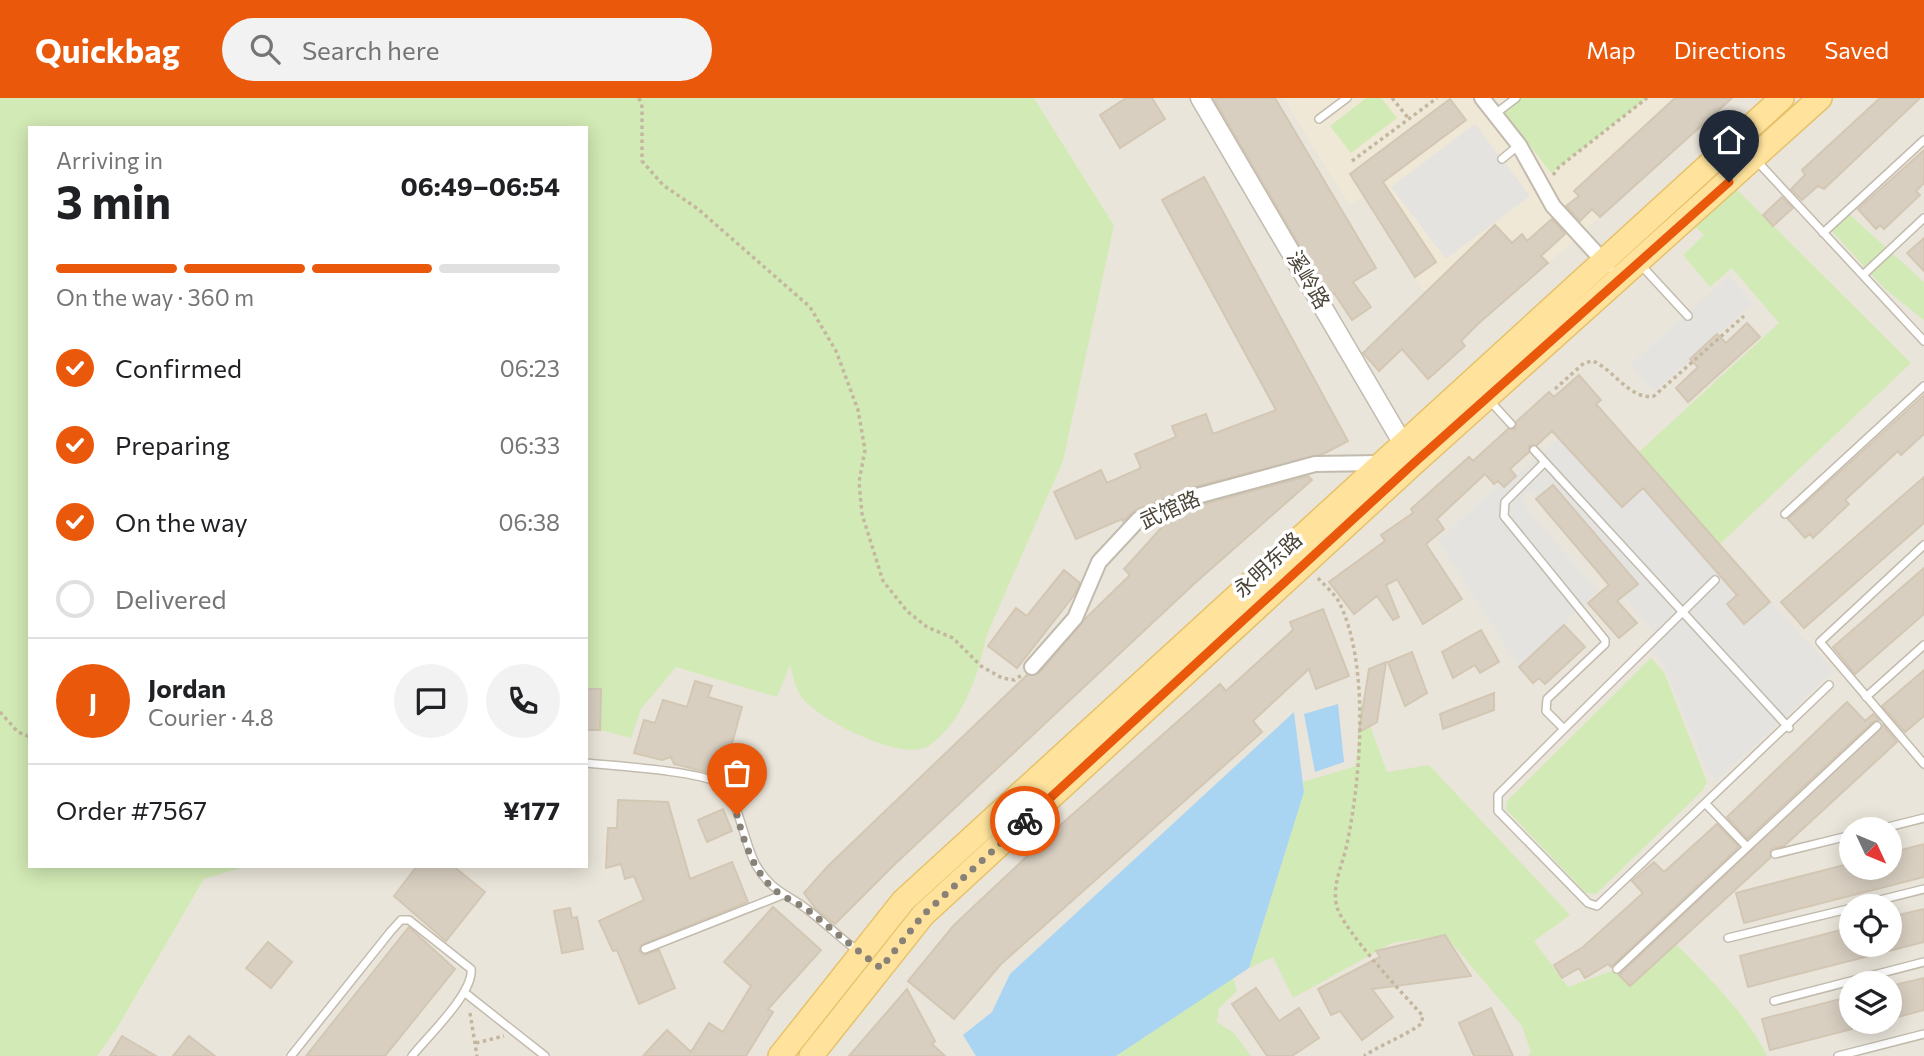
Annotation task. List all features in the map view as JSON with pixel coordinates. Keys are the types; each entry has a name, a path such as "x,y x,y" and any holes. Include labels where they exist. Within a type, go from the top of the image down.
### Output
{"main road":[{"name":"永明东路","path":"780,1056 903,901 1379,463 1782,98"},
{"name":"永明东路","path":"811,1056 923,915 1414,463 1820,98"}],"street":[{"name":"溪岭路","path":"1200,98 1414,463"},
{"path":"1482,98 1519,145 1553,206 1620,279"},
{"name":"武馆路","path":"1031,667 1074,618 1099,562 1139,519 1197,496 1315,464 1379,463"}],"lane":[{"path":"1319,119 1346,98"},
{"path":"1495,114 1516,98"},
{"path":"1823,233 1924,140"},
{"path":"1502,159 1519,145"},
{"path":"1754,159 1924,341"},
{"path":"1863,275 1924,218"},
{"path":"1638,263 1688,316"},
{"path":"1785,514 1924,386"},
{"path":"1487,398 1510,424"},
{"path":"1534,450 1788,727"},
{"path":"1545,462 1505,502 1503,516 1605,640 1605,644 1547,699 1546,711 1564,729"},
{"path":"1922,759 1820,642 1924,545"},
{"path":"1715,580 1498,795 1498,811 1592,907 1597,906 1788,727 1829,685"},
{"path":"1866,696 1924,645"},
{"path":"1617,969 1877,726"},
{"path":"588,762 699,777 723,785 731,794 745,844 767,882 782,895 808,910 830,931 881,968"},
{"path":"1705,803 1747,847"},
{"path":"1902,824 1924,818"},
{"path":"1775,854 1839,838"},
{"path":"1902,895 1924,890"},
{"path":"645,949 782,895"},
{"path":"1728,939 1839,911"},
{"path":"291,1056 401,920 409,920 471,970 472,976 467,994 412,1056"},
{"path":"1774,1001 1924,962"},
{"path":"467,994 545,1056"},
{"path":"1838,1056 1924,1034"}],"path":[{"path":"639,98 642,107 642,161 663,185 698,209 810,307 836,351 858,410 865,450 859,482 862,514 883,581 907,611 927,627 953,638 977,663 992,673 1014,680 1031,667"},
{"path":"1392,98 1409,119"},
{"path":"1352,161 1437,98"},
{"path":"1544,188 1559,167 1647,98"},
{"path":"1555,389 1584,363 1593,361 1633,392 1645,398 1654,397 1744,316"},
{"path":"1318,578 1338,600 1350,631 1357,660 1361,701 1351,818 1335,886 1337,907 1400,992 1423,1016 1421,1024 1409,1033 1391,1039 1364,1056"},
{"path":"0,712 18,732 28,736"},
{"path":"467,994 477,1056"},
{"path":"476,1043 497,1040 514,1032"}],"shaded area":[{"path":"1034,98 1924,98 1924,1056 97,1056 116,1030 204,879 214,868 588,868 588,610 1114,225"},
{"path":"1283,98 1675,98 1574,191 1600,217 1548,263 1521,235 1445,304 1422,289 1366,196 1349,204"},
{"path":"1475,124 1530,196 1446,259 1391,187"},
{"path":"1729,276 1753,303 1654,392 1630,365"},
{"path":"1581,418 1737,595 1727,604 1744,624 1770,602 1834,671 1717,780 1707,771 1664,665 1651,650 1658,636 1534,493 1525,493 1523,502 1528,511 1596,589 1596,593 1519,667 1438,541 1500,483 1504,487"}],"green space":[{"path":"0,98 1034,98 1114,225 1063,461 986,637 974,682 960,711 930,745 918,749 884,745 828,719 799,693 790,665 777,697 676,667 641,709 631,738 600,730 601,689 588,689 588,126 28,126 28,868 240,868 204,879 116,1030 97,1056 0,1056"},
{"path":"1366,98 1381,98 1397,118 1351,153 1330,126"},
{"path":"1516,98 1647,98 1551,173 1502,109"},
{"path":"1729,182 1911,363 1720,544 1639,452 1779,323 1732,268 1710,287 1683,255 1704,235 1687,219"},
{"path":"1847,212 1924,282 1924,320 1885,289 1829,228"},
{"path":"1651,658 1664,672 1707,782 1703,790 1596,894 1586,893 1506,809 1507,801"},
{"path":"1361,701 1387,772 1429,765 1570,915 1534,941 1568,987 1617,969 1630,986 1676,944 1738,1010 1767,1056 1528,1056 1531,1052 1522,1026 1445,935 1392,943 1293,998 1273,957 1249,968 1304,792 1303,782 1356,766"},
{"path":"1233,978 1237,991 1219,1008 1217,1022 1234,1033 1251,1056 1116,1056"}],"water":[{"path":"1338,704 1344,762 1315,772 1304,714"},
{"path":"1294,712 1304,792 1249,968 1116,1056 976,1056 963,1035 992,1012 1010,974"}],"building":[{"path":"1126,98 1152,98 1165,119 1120,148 1100,115"},
{"path":"1213,98 1275,98 1376,268 1353,282 1371,307 1352,320 1334,293 1329,296"},
{"path":"1675,98 1732,98 1600,217 1592,209 1580,221 1566,206 1579,196 1574,191"},
{"path":"1880,98 1920,98 1824,189 1818,186 1802,200 1791,189 1805,175 1802,170"},
{"path":"1450,99 1466,120 1383,182 1436,262 1415,277 1350,174"},
{"path":"1924,150 1924,183 1916,191 1920,195 1884,229 1880,225 1876,229 1858,209"},
{"path":"1204,177 1348,441 1323,454 1194,487 1135,510 1123,521 1122,519 1076,539 1054,492 1101,470 1107,483 1141,468 1135,454 1176,437 1172,426 1206,414 1213,434 1276,410 1162,200"},
{"path":"1782,197 1793,208 1773,226 1763,215"},
{"path":"1552,219 1565,234 1541,256 1548,263 1479,323 1461,341 1465,346 1428,379 1402,349 1379,371 1363,353 1495,225 1512,243 1522,234 1527,241"},
{"path":"1924,238 1924,271 1907,253"},
{"path":"1747,323 1760,337 1688,402 1676,388 1698,367 1690,359 1717,334 1726,343"},
{"path":"1579,375 1601,400 1596,404 1770,602 1744,624 1727,604 1737,595 1643,488 1622,507 1552,431 1537,445 1529,446 1529,452 1510,469 1516,476 1504,487 1498,481 1494,484 1485,474 1437,519 1444,529 1426,544 1462,599 1423,624 1397,579 1386,585 1399,617 1393,620 1377,596 1354,614 1329,582 1385,541 1381,535 1413,513 1411,509 1469,457 1473,461 1508,429 1515,429 1516,422 1549,392 1554,397"},
{"path":"1924,395 1924,434 1901,455 1898,451 1845,500 1849,504 1813,538 1810,534 1805,538 1788,519"},
{"path":"1308,476 1312,480 1195,583 895,864 835,924 816,909 804,893 828,866 1027,675 1039,673 1084,620 1130,575 1124,569 1172,516 1200,505"},
{"path":"1924,477 1924,523 1804,628 1781,602"},
{"path":"1553,485 1638,584 1617,601 1637,623 1619,638 1588,603 1609,585 1536,499"},
{"path":"1924,568 1924,614 1855,674 1833,647"},
{"path":"1064,570 1080,583 1075,594 1017,668 988,646 1016,608 1027,616"},
{"path":"1323,609 1349,676 1316,689 1309,669 1253,721 1262,732 1001,964 954,1019 908,981 954,925 1056,829 1220,684 1226,691 1293,630 1290,622"},
{"path":"1564,625 1585,647 1545,684 1539,678 1533,683 1519,667"},
{"path":"1481,630 1499,662 1480,673 1475,665 1453,678 1442,652"},
{"path":"1412,652 1427,693 1405,706 1388,662"},
{"path":"1386,662 1377,722 1359,732 1369,669"},
{"path":"1924,670 1924,716 1905,732 1882,706"},
{"path":"695,681 712,686 708,697 742,707 723,776 674,764 671,757 662,760 634,753 644,720 655,723 663,700 687,707"},
{"path":"588,689 601,689 600,730 588,730"},
{"path":"1494,693 1494,710 1443,729 1440,714"},
{"path":"1847,702 1865,721 1873,714 1879,720 1873,722 1747,839 1727,817"},
{"path":"1883,725 1897,742 1784,846 1771,849 1770,858 1630,986 1619,975"},
{"path":"618,800 668,802 690,879 732,862 748,902 641,945 639,951 643,955 659,950 675,988 639,1004 617,950 613,951 599,921 644,900 634,876 625,879 621,864 606,868 608,828 617,828"},
{"path":"723,809 732,831 707,842 698,820"},
{"path":"1717,824 1739,847 1611,967 1608,964 1585,978 1579,968 1562,978 1554,965 1583,947 1643,893 1632,881 1654,862 1664,872"},
{"path":"1924,844 1924,877 1857,894 1839,894 1839,899 1744,923 1736,893 1839,866 1839,880 1902,880 1902,850"},
{"path":"415,868 455,868 485,892 446,941 394,896"},
{"path":"773,907 821,950 768,1009 773,1012 746,1056 643,1056 667,1030 691,1052 709,1023 723,1032 751,986 724,962"},
{"path":"570,908 572,918 577,917 583,949 562,953 554,911"},
{"path":"1924,909 1924,942 1902,948 1902,914"},
{"path":"409,927 455,969 385,1056 306,1056"},
{"path":"1839,930 1839,957 1865,957 1748,987 1740,956"},
{"path":"1445,935 1471,976 1372,989 1393,1017 1362,1040 1340,1011 1331,1015 1318,989 1380,957 1376,951"},
{"path":"268,942 292,962 271,988 246,968"},
{"path":"1924,978 1924,1010 1902,1016 1902,983"},
{"path":"1256,988 1279,1021 1299,1008 1319,1038 1292,1056 1267,1056 1232,1004"},
{"path":"907,989 935,1041 932,1044 945,1056 849,1056"},
{"path":"1839,999 1839,1032 1770,1050 1762,1019"},
{"path":"1491,1008 1513,1056 1474,1056 1459,1023"},
{"path":"122,1036 156,1056 110,1056"},
{"path":"189,1036 215,1056 173,1056"}],"way so far":[{"path":"737,815 745,844 767,882 777,893 808,910 830,931 881,968 923,915 1025,821"}],"route":[{"path":"1025,821 1414,463 1729,182"}]}
